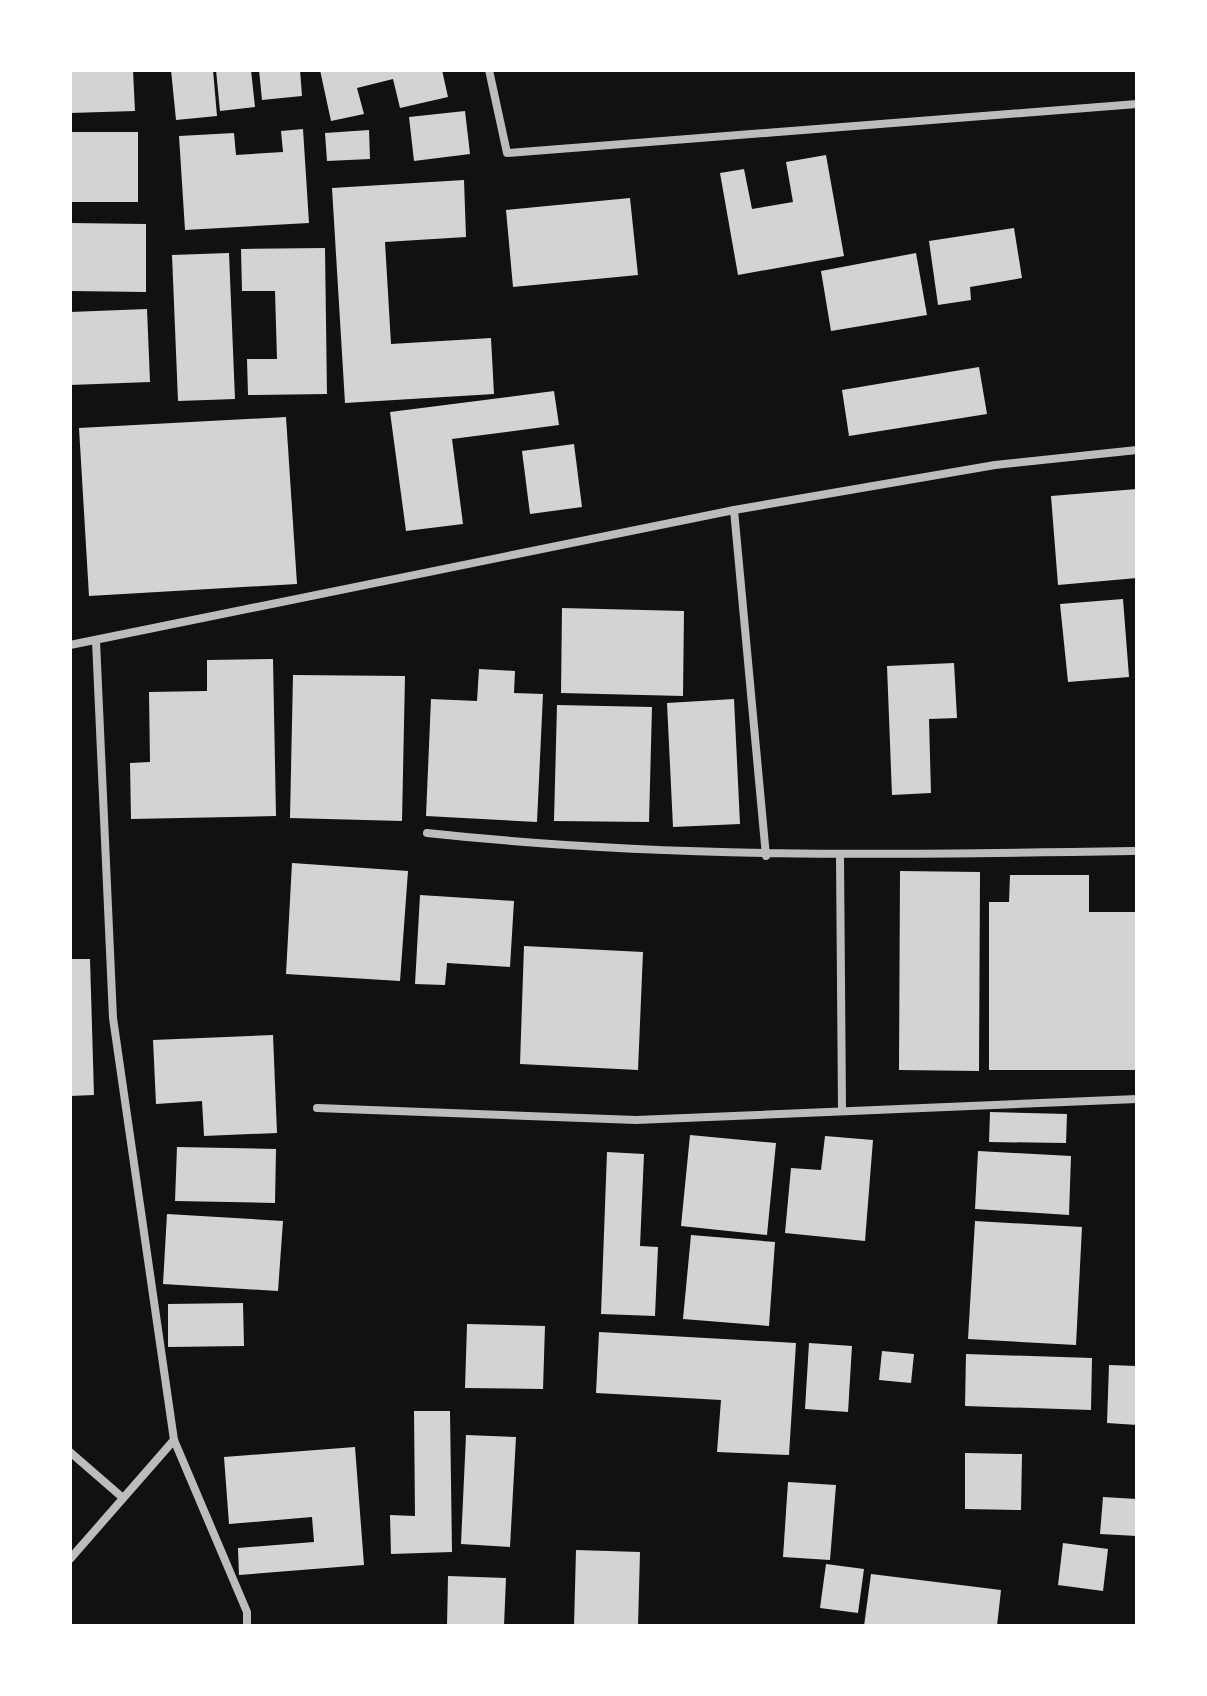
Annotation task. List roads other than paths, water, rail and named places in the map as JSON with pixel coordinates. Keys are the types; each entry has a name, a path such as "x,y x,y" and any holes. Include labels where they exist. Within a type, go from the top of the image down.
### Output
{"street":[{"path":"489,70 507,153 1137,104"},
{"path":"70,645 734,510 995,465 1137,450"},
{"path":"734,510 766,856"},
{"path":"96,641 113,1018 174,1440 247,1612 247,1626"},
{"path":"427,833 551,846 766,856 1137,851"},
{"path":"840,856 842,1109"},
{"path":"317,1108 636,1120 1137,1099"},
{"path":"70,1559 174,1440"},
{"path":"70,1452 123,1498"}]}
